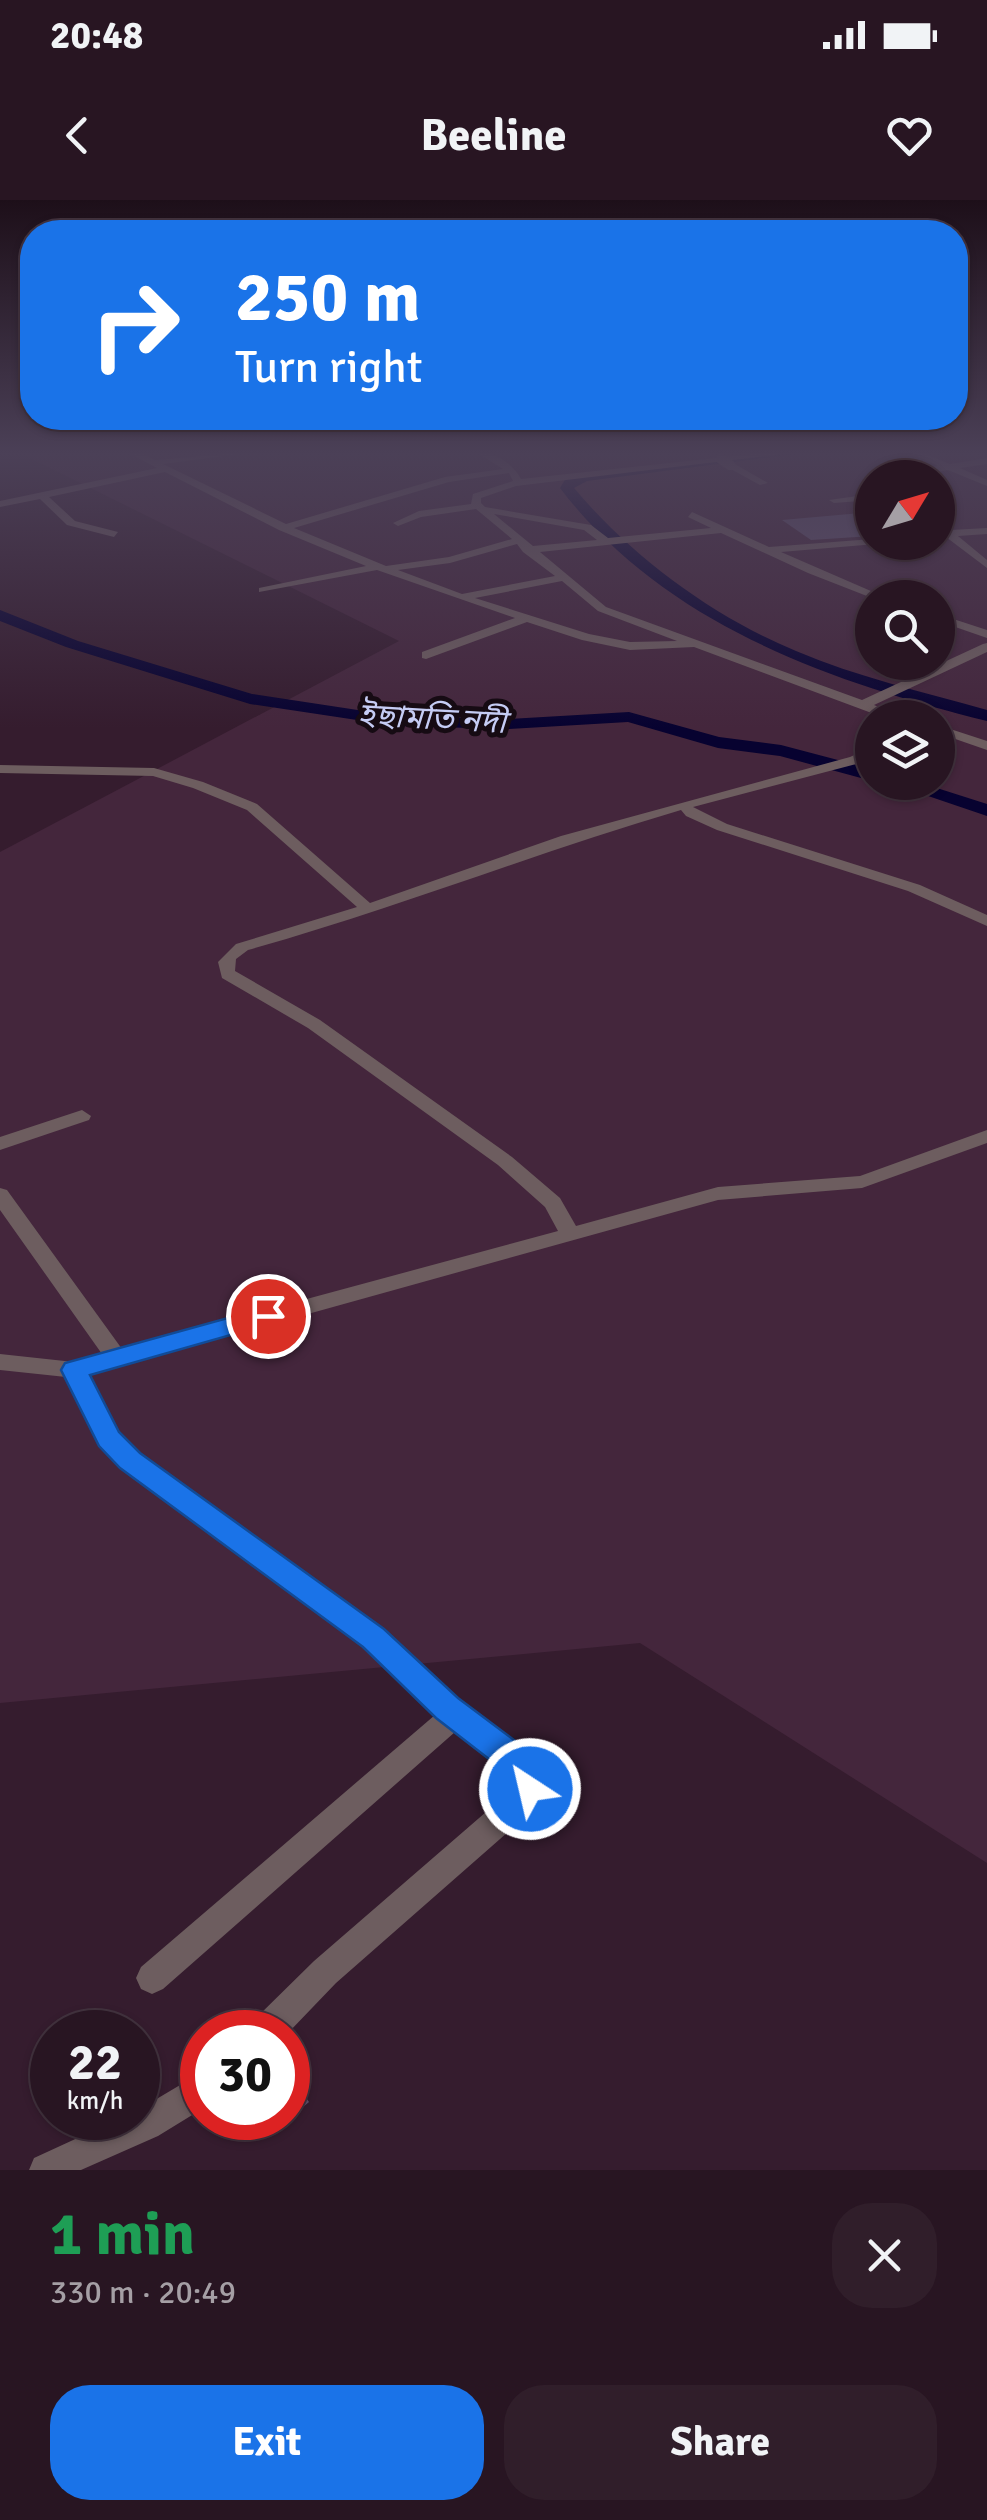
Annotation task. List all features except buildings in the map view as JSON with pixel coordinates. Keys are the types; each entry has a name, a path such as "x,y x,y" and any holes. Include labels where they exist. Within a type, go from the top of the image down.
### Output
{"street":[{"path":"321,544 524,619 630,646 691,644"},
{"path":"263,590 462,557 506,544"},
{"path":"520,544 602,609 855,701"},
{"path":"528,550 587,544"},
{"path":"751,544 855,587"},
{"path":"764,550 846,544"},
{"path":"958,544 987,565"},
{"path":"460,598 561,578"},
{"path":"426,655 524,619"},
{"path":"955,623 987,634"},
{"path":"874,700 987,647"},
{"path":"955,735 987,746"},
{"path":"570,1233 552,1202 506,1161 314,1024 225,970 232,952 519,854 855,760"},
{"path":"0,768 154,772 198,784 252,806 367,908"},
{"path":"684,805 691,813 722,826 914,888 987,921"},
{"path":"0,1144 82,1116"},
{"path":"0,1362 74,1370 718,1194 862,1182 987,1136"},
{"path":"0,1195 116,1357"},
{"path":"74,1370 109,1439 130,1460 374,1638 530,1776 530,1789 523,1800 352,1948 289,2010"},
{"path":"152,1978 456,1714"},
{"path":"46,2170 77,2151 180,2108"}],"shaded area":[{"path":"203,544 855,544 855,560 955,560 955,544 987,544 987,1863 640,1643 0,1703 0,852 399,641"}],"waterway":[{"name":"ইছামতি নদী","path":"621,544 701,605 762,642 837,672 987,716"},
{"name":"ইছামতি নদী","path":"0,615 72,644 250,699 397,721 509,724 629,717 718,742 781,751 855,771"},
{"name":"ইছামতি নদী","path":"954,800 987,810"}],"route":[{"path":"268,1316 74,1370 109,1439 130,1460 240,1544 374,1638 447,1708 518,1762 530,1776 530,1789"}]}
